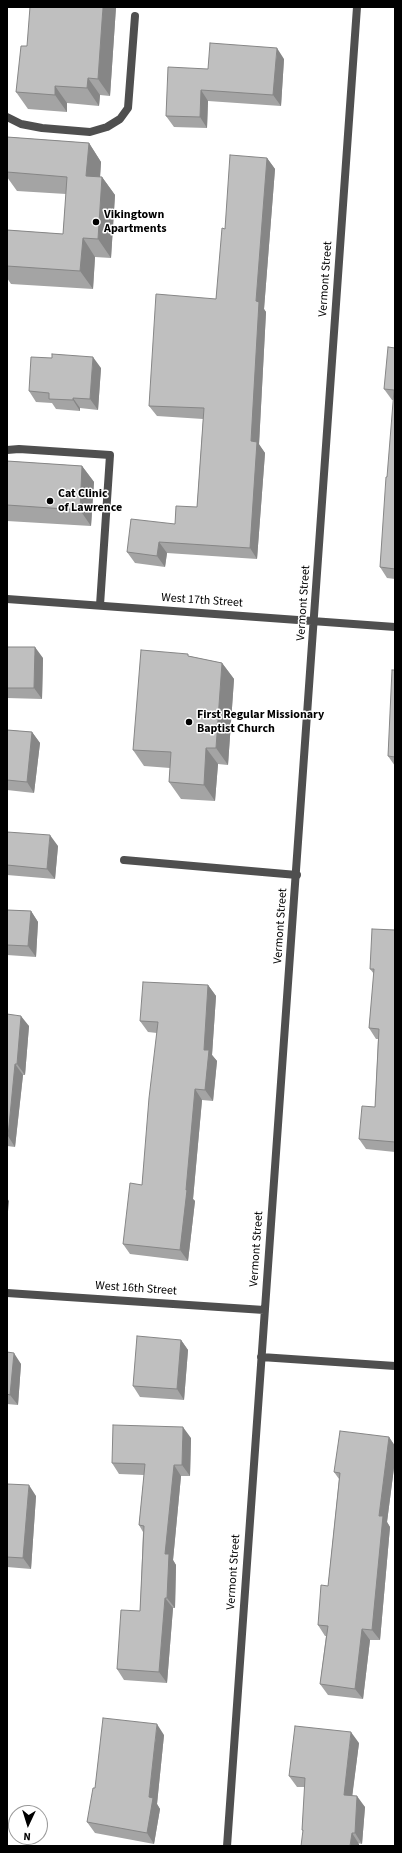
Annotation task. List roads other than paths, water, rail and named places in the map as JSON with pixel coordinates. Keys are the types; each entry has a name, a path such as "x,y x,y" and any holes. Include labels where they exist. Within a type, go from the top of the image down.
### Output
{"street":[{"name":"Vermont Street","path":"227,1846 264,1310 297,875 357,7"},
{"path":"7,117 21,124 42,128 90,132 107,127 120,119 128,108 135,16"},
{"path":"7,450 19,449 110,455 100,605"},
{"name":"West 17th Street","path":"7,599 395,627"},
{"path":"124,860 297,875"},
{"name":"West 16th Street","path":"7,1293 264,1310"},
{"path":"261,1357 395,1366"}],"place":[{"name":"Vikingtown Apartments","path":"96,222"},
{"name":"Cat Clinic of Lawrence","path":"50,501"},
{"name":"First Regular Missionary Baptist Church","path":"189,722"}]}
